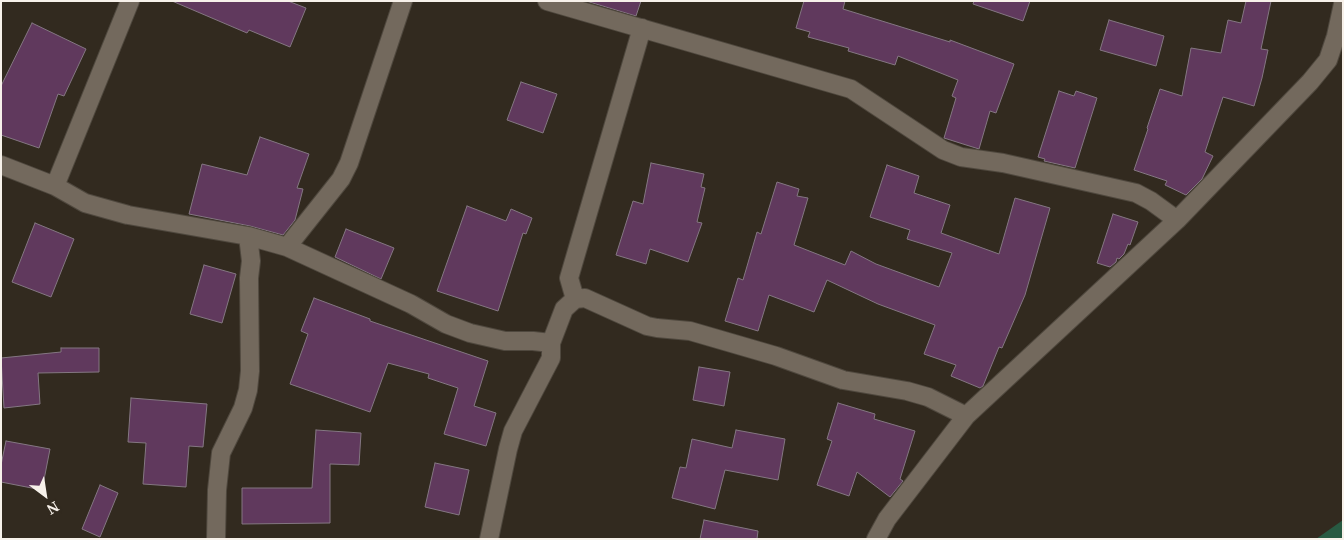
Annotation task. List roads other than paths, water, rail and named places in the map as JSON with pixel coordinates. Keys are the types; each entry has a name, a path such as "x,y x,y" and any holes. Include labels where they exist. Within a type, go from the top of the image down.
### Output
{"street":[{"path":"55,186 130,1"},
{"path":"287,247 341,179 349,163 403,1"},
{"path":"547,1 851,89 943,150 961,157 1003,163 1136,193 1177,220"},
{"path":"876,539 887,519 966,416 1177,220 1310,82 1328,60 1336,36 1343,4"},
{"path":"575,299 570,278 642,28"},
{"path":"1,165 55,186 85,203 128,215 248,236 287,247 411,304 446,324 470,333 505,341 534,341 551,344"},
{"path":"216,539 217,490 221,453 243,408 248,390 250,371 249,278 251,261 248,236"},
{"path":"489,539 513,431 547,368 551,358 551,344 564,309 575,299 585,298 647,326 690,330 776,356 843,380 907,391 928,397 966,416"}]}
